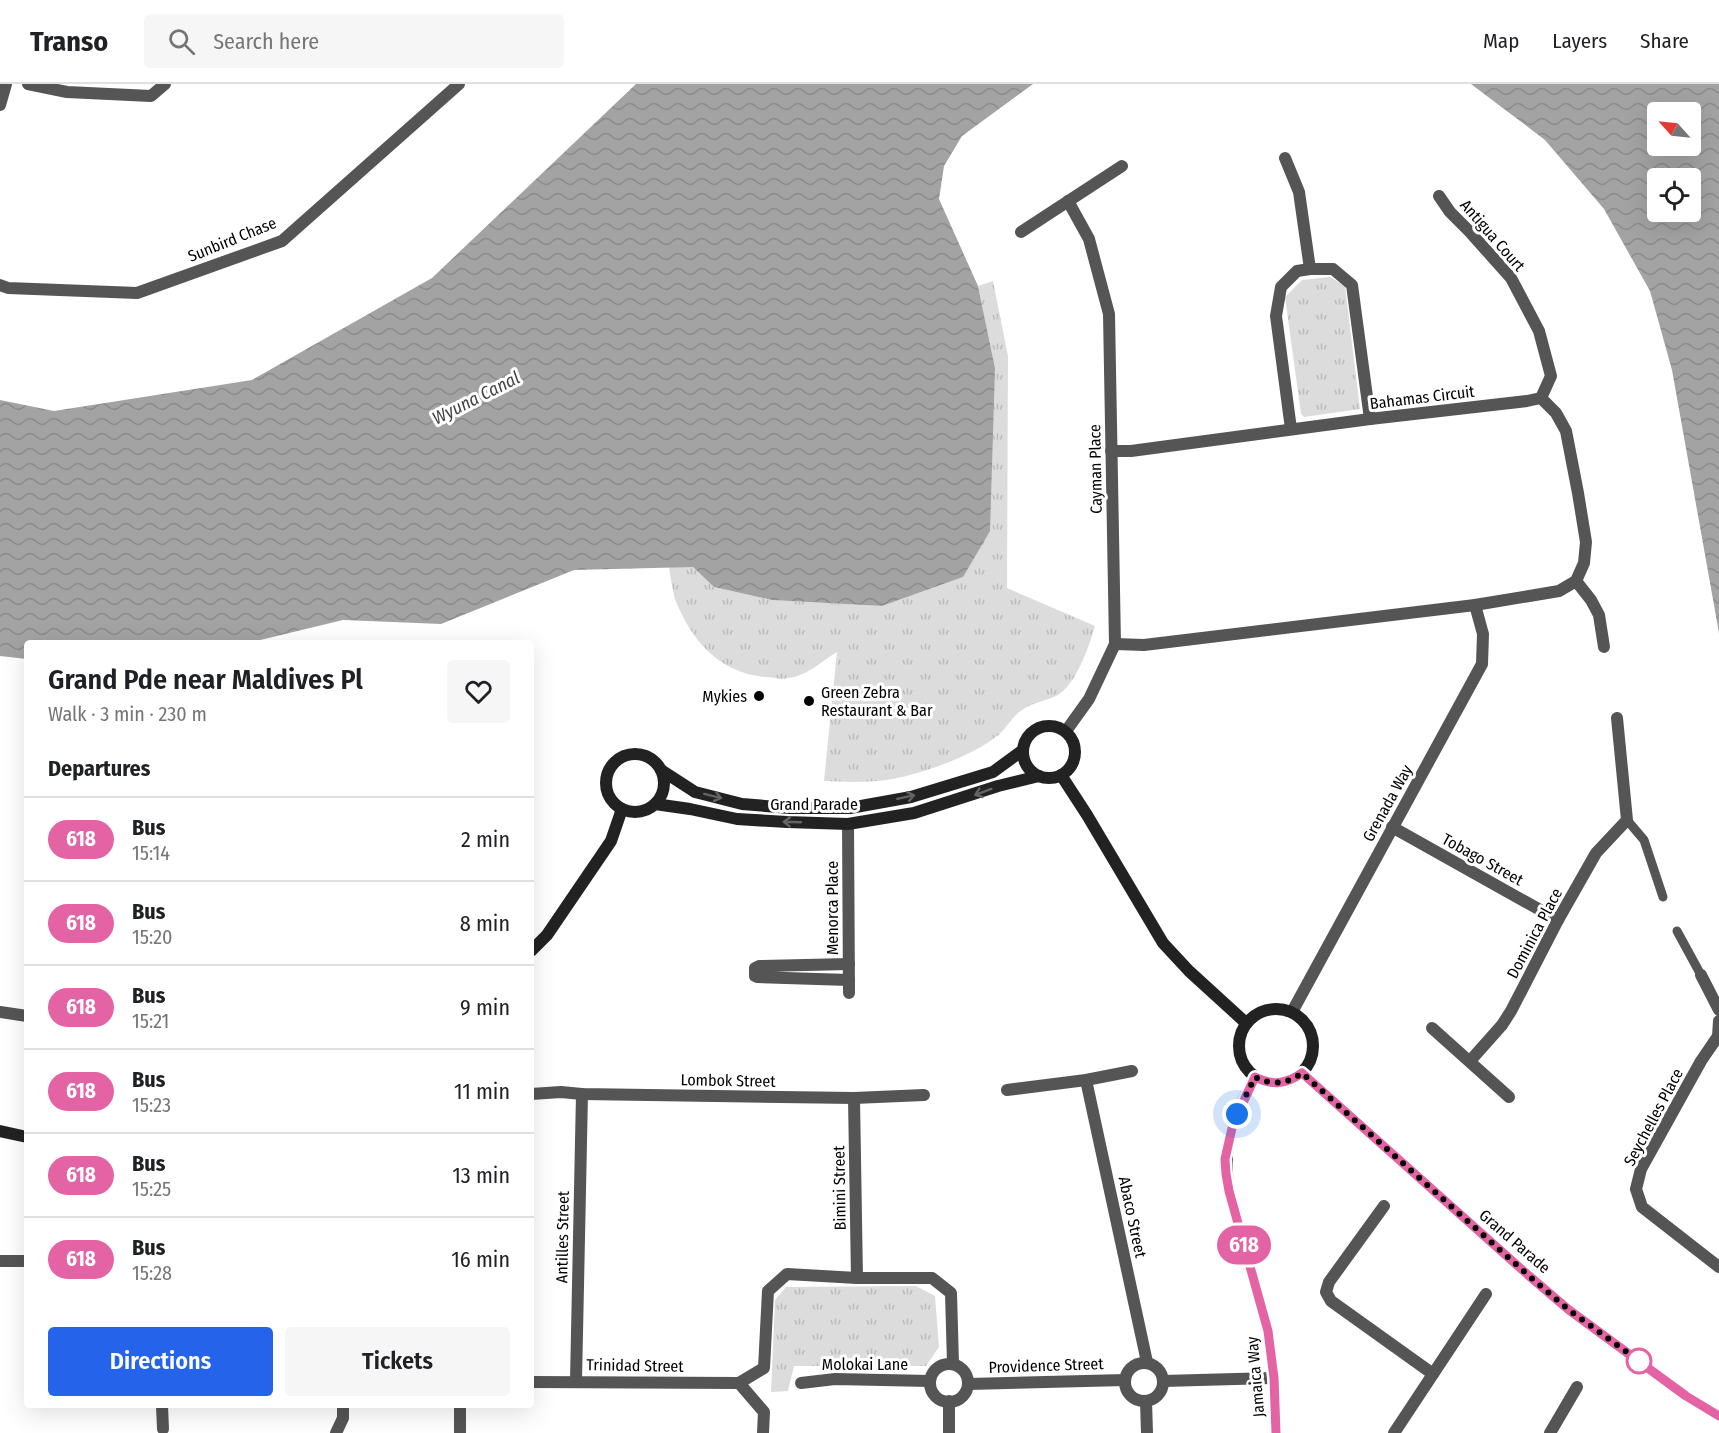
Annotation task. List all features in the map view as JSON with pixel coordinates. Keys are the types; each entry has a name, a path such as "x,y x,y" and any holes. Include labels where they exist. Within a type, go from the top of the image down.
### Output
{"street":[{"path":"0,105 6,84"},
{"path":"28,84 66,92 151,96 165,84"},
{"name":"Sunbird Chase","path":"0,285 8,288 137,293 282,241 459,84"},
{"path":"1285,158 1299,192 1310,269"},
{"path":"1021,232 1122,166"},
{"name":"Antigua Court","path":"1439,196 1450,212 1511,278 1539,331 1551,376 1541,398"},
{"name":"Cayman Place","path":"1066,731 1089,699 1115,644 1108,314 1089,239 1068,201"},
{"path":"1291,429 1276,316 1281,287 1297,271 1310,269 1333,269 1352,285 1370,419"},
{"path":"1115,644 1144,645 1475,605 1559,591 1576,581 1584,563 1586,542 1566,431 1556,413 1541,398"},
{"name":"Bahamas Circuit","path":"1111,451 1131,451 1541,398"},
{"path":"1576,581 1599,615 1604,647"},
{"name":"Grenada Way","path":"1292,1012 1482,664 1483,634 1475,605"},
{"path":"1617,718 1627,820"},
{"path":"1052,726 1066,731 1075,746 1076,754 1068,770 1061,775 1047,778 1032,772 1024,759 1023,750 1028,737 1038,728 1052,726"},
{"name":"Grand Parade","path":"661,770 695,792 742,804 790,808 849,808 911,797 993,772 1023,750"},
{"path":"627,755 647,756 661,770 664,788 661,797 648,809 630,812 614,803 608,795 607,775 611,766 618,759 627,755"},
{"path":"1061,775 1163,943 1189,971 1246,1023"},
{"name":"Grand Parade","path":"655,804 737,819 848,824 914,813 998,786 1039,776"},
{"path":"534,948 547,935 611,842 622,809"},
{"name":"Dominica Place","path":"1470,1061 1503,1025 1596,853 1627,820"},
{"name":"Menorca Place","path":"848,824 849,964 849,986 754,976 755,967 759,966 849,964"},
{"name":"Tobago Street","path":"1392,827 1558,920"},
{"path":"1701,975 1719,1010"},
{"path":"1280,1008 1304,1020 1311,1033 1314,1047 1310,1061 1302,1073 1280,1084 1267,1083 1246,1069 1240,1058 1238,1046 1240,1034 1246,1023 1256,1014 1267,1009 1280,1008"},
{"path":"0,1012 24,1016"},
{"name":"Seychelles Place","path":"1719,1021 1718,1036 1701,1061 1641,1169 1636,1189 1642,1207 1719,1268"},
{"path":"1432,1028 1509,1097"},
{"path":"1007,1090 1086,1080 1132,1071"},
{"name":"Grand Parade","path":"1302,1073 1569,1310 1686,1396 1719,1416"},
{"name":"Jamaica Way","path":"1255,1077 1233,1124 1225,1159 1229,1191 1268,1331 1274,1378 1276,1433"},
{"name":"Abaco Street","path":"1086,1080 1147,1362"},
{"name":"Lombok Street","path":"534,1094 561,1092 854,1098 924,1095"},
{"name":"Antilles Street","path":"576,1381 582,1094"},
{"name":"Bimini Street","path":"854,1098 857,1278"},
{"path":"0,1131 24,1136"},
{"path":"1383,1206 1329,1282 1326,1292 1331,1301 1433,1374"},
{"path":"0,1261 24,1261"},
{"path":"763,1433 764,1412 739,1383 764,1368 768,1291 787,1274 857,1278 932,1278 951,1293 952,1364"},
{"path":"1394,1433 1486,1294"},
{"path":"1147,1362 1160,1370 1163,1388 1154,1398 1140,1401 1128,1392 1125,1380 1132,1366 1147,1362"},
{"path":"952,1364 964,1371 968,1384 962,1396 956,1400 943,1401 935,1396 930,1381 938,1367 952,1364"},
{"path":"1163,1381 1274,1378"},
{"name":"Molokai Lane","path":"801,1383 836,1379 930,1381"},
{"name":"Providence Street","path":"968,1384 1125,1380"},
{"name":"Trinidad Street","path":"534,1382 739,1383"},
{"path":"1550,1433 1577,1387"},
{"path":"949,1401 949,1433"},
{"path":"1146,1401 1147,1433"},
{"path":"162,1408 164,1432"},
{"path":"338,1433 343,1418 343,1408"},
{"path":"460,1408 460,1433"}],"lane":[{"path":"1627,820 1644,840 1663,897"},
{"path":"1677,931 1701,975"}],"green space":[{"path":"1330,277 1345,286 1360,409 1304,417 1301,414 1285,297 1302,280"},
{"path":"993,281 1008,356 1007,588 1095,626 1092,635 1080,666 1063,691 1022,710 997,736 975,750 932,768 892,779 866,782 824,781 837,652 808,671 785,679 749,674 734,669 709,652 689,628 675,599 669,567 693,567 714,587 772,600 882,606 963,577 995,368 978,286"},
{"path":"916,1286 935,1296 939,1347 926,1366 794,1366 788,1391 771,1392 775,1300 786,1287"}],"water":[{"name":"Wyuna Canal","path":"636,84 1033,84 962,136 944,166 939,199 978,286 995,368 990,531 963,577 882,606 772,600 714,587 693,567 574,570 441,624 343,620 260,640 24,640 24,659 0,656 0,400 54,411 252,380 432,278"},
{"path":"1471,84 1719,84 1719,633 1672,370 1650,291 1604,209 1545,140"}],"bus line":[{"name":"618","path":"1276,1433 1274,1378 1268,1331 1229,1191 1225,1159 1233,1124 1255,1077 1267,1083 1280,1084 1302,1073 1569,1310 1686,1396 1719,1416"}],"place":[{"name":"Mykies","path":"759,696"},
{"name":"Green Zebra Restaurant & Bar","path":"809,701"}],"route":[{"path":"1237,1114 1255,1077 1267,1083 1280,1084 1302,1073 1528,1275 1569,1310 1639,1361"}]}
